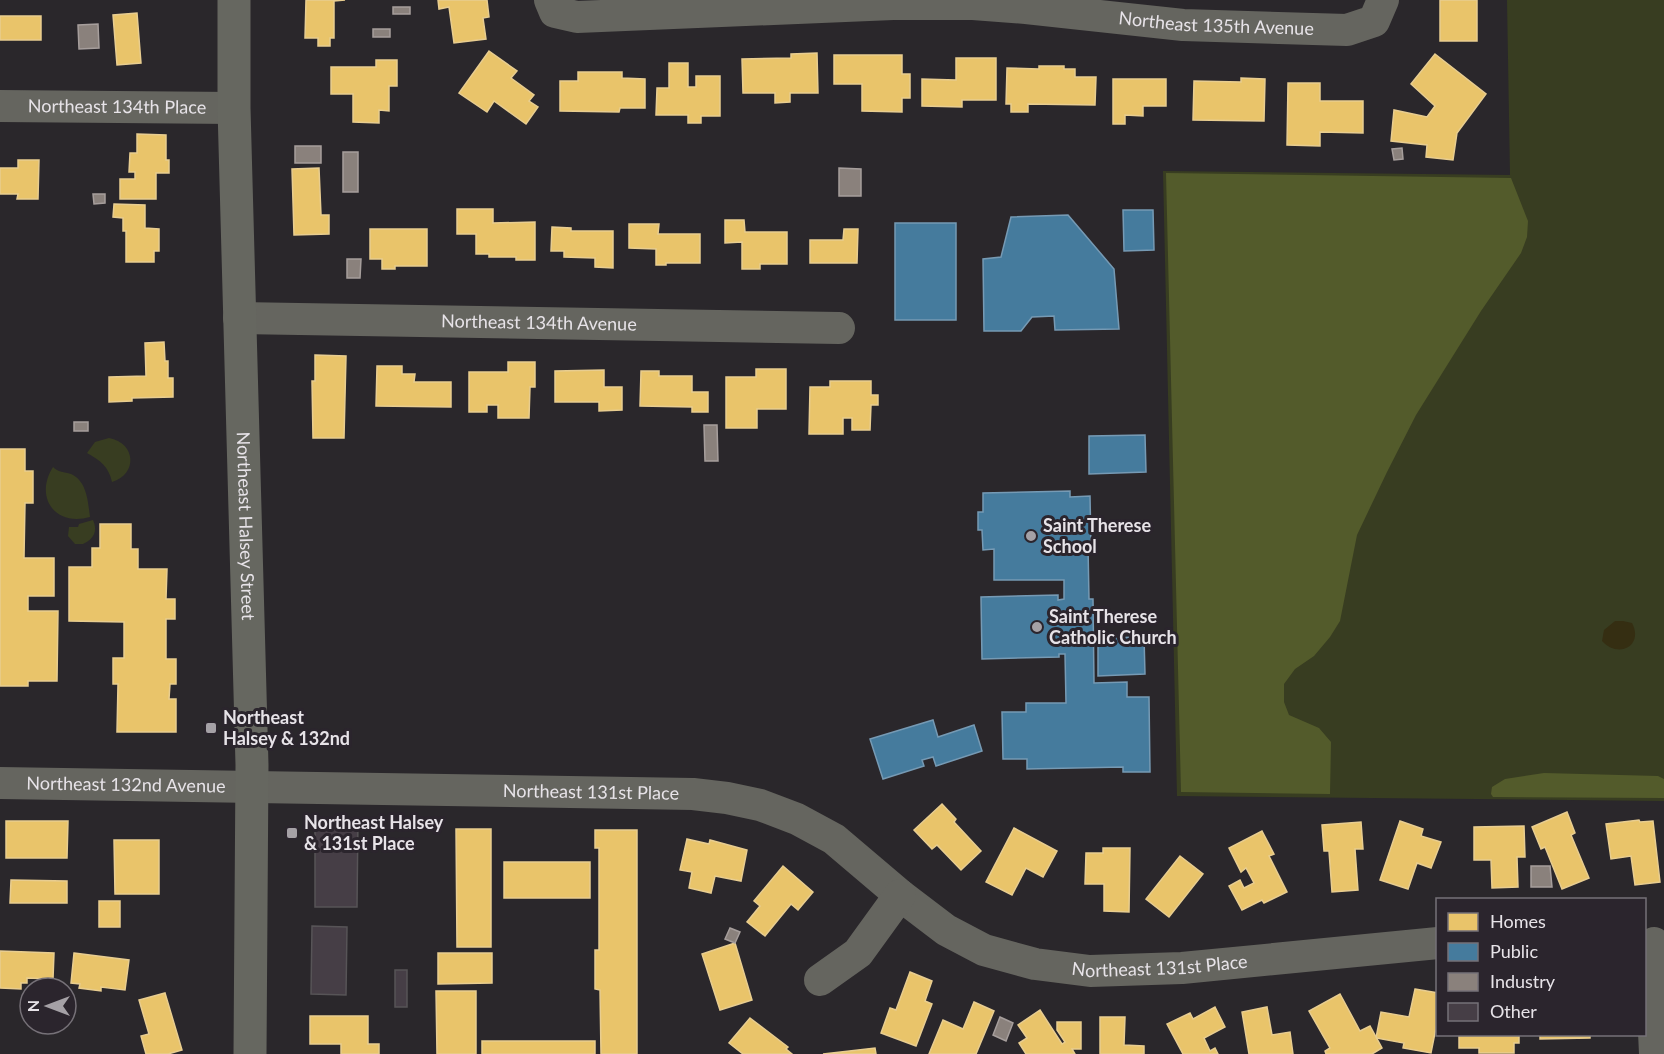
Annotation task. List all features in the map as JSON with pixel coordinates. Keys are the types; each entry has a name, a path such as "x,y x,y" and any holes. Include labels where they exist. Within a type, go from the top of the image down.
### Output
{"main road":[{"name":"Northeast Halsey Street","path":"234,0 234,108 252,787 250,1054"}],"street":[{"name":"Northeast 135th Avenue","path":"553,6 577,17 869,5 962,4 1026,8 1183,25 1347,30 1379,11"},
{"name":"Northeast 134th Place","path":"0,106 234,108"},
{"name":"Northeast 134th Avenue","path":"239,318 839,328"},
{"name":"Northeast 132nd Avenue","path":"0,783 252,787"},
{"name":"Northeast 131st Place","path":"252,787 693,794 760,805 797,819 834,839 900,895 946,930 984,950 1035,964 1090,971 1182,968 1436,943"},
{"path":"820,980 858,953 900,895"},
{"path":"1654,943 1655,1054"}],"green space":[{"path":"1507,0 1664,0 1664,801 1177,796 1163,171 1510,175"},
{"path":"1166,173 1511,178 1528,221 1527,237 1521,253 1481,311 1416,415 1357,535 1340,621 1314,656 1295,669 1284,684 1284,702 1289,715 1319,728 1331,742 1330,794 1181,792"},
{"path":"109,438 125,446 130,459 130,466 126,472 112,482 103,464 87,453 95,442"},
{"path":"53,467 76,477 84,487 90,517 67,518 51,507 46,489"},
{"path":"93,520 95,531 90,540 83,544 75,544 68,536 69,527 78,527 79,524"},
{"path":"1544,773 1658,776 1664,779 1664,798 1493,797 1491,794 1492,787 1505,779"}],"sand":[{"path":"1615,621 1632,623 1635,638 1628,647 1615,649 1602,641 1604,630"}],"building: Homes":[{"path":"306,0 345,0 334,1 334,38 330,38 330,46 318,46 318,38 305,38"},
{"path":"438,0 487,0 489,17 483,18 486,39 454,43 449,7 439,9"},
{"path":"1440,0 1477,0 1477,41 1440,41"},
{"path":"137,13 141,63 117,65 113,15"},
{"path":"0,16 41,16 41,40 0,40"},
{"path":"489,51 517,71 511,78 534,95 529,101 538,107 526,124 494,101 487,112 459,93"},
{"path":"817,53 818,93 790,93 790,102 775,103 775,93 743,93 742,59 791,58 791,54"},
{"path":"1435,54 1486,94 1457,133 1453,160 1426,157 1427,145 1391,141 1394,110 1427,117 1435,106 1411,84"},
{"path":"834,55 902,55 902,74 910,74 910,98 902,98 902,112 862,111 862,84 834,84"},
{"path":"956,58 996,58 996,100 962,100 962,107 922,106 922,79 956,80"},
{"path":"376,60 397,60 397,86 389,86 389,111 379,110 379,123 353,122 353,94 331,94 331,67 376,67"},
{"path":"669,63 688,63 688,87 696,87 696,76 720,76 720,116 701,116 701,123 688,123 688,115 656,115 657,88 669,88"},
{"path":"1039,66 1064,66 1064,69 1075,69 1075,77 1096,77 1095,105 1028,104 1028,112 1011,112 1011,104 1006,104 1007,68 1039,69"},
{"path":"578,72 622,72 622,78 645,79 645,108 620,108 619,112 560,111 560,81 578,81"},
{"path":"1241,78 1265,79 1264,121 1193,120 1194,81 1241,82"},
{"path":"1113,79 1166,79 1166,106 1143,106 1143,116 1125,115 1125,124 1113,124"},
{"path":"1288,83 1320,83 1320,101 1363,101 1363,133 1320,132 1320,146 1287,145"},
{"path":"137,134 166,135 166,160 169,160 169,173 156,173 156,199 120,199 120,179 135,179 135,172 129,172 130,153 137,153"},
{"path":"18,160 39,160 38,199 17,199 18,194 0,194 0,168 18,168"},
{"path":"319,168 321,215 329,215 329,234 294,235 292,169"},
{"path":"114,204 145,205 145,228 159,229 159,251 154,251 154,262 126,262 126,231 123,231 123,218 113,217"},
{"path":"457,209 493,209 493,223 535,222 535,260 516,260 516,257 489,257 489,254 476,254 476,234 457,234"},
{"path":"725,220 744,220 745,232 787,232 787,264 760,264 760,269 742,269 742,242 725,243"},
{"path":"629,224 659,224 658,234 700,234 700,263 656,265 656,249 629,248"},
{"path":"552,227 571,228 571,231 613,231 613,268 595,267 595,258 564,257 564,251 551,251"},
{"path":"370,229 427,229 427,266 395,266 395,269 382,269 382,259 370,259"},
{"path":"844,229 858,229 857,263 810,263 810,240 843,240"},
{"path":"164,342 165,361 168,361 168,378 173,378 173,397 132,398 132,401 109,402 109,377 146,376 145,343"},
{"path":"315,355 346,356 344,438 313,438 312,381 315,381"},
{"path":"508,362 535,362 535,387 530,387 529,418 498,418 498,405 487,405 487,412 469,412 469,372 508,372"},
{"path":"377,366 402,366 402,374 415,374 414,382 451,382 451,407 376,406"},
{"path":"756,369 786,369 786,409 757,409 757,428 726,428 726,377 756,377"},
{"path":"604,370 604,387 622,387 622,410 599,411 599,402 555,402 555,371"},
{"path":"641,371 659,371 659,376 692,376 692,392 708,392 708,412 692,412 692,407 640,406"},
{"path":"830,381 871,381 871,395 878,395 878,405 871,405 870,430 852,430 852,418 843,418 843,434 809,434 810,387 830,387"},
{"path":"0,449 25,449 25,471 33,471 33,503 25,503 24,558 54,558 54,596 28,596 28,611 58,611 57,681 28,681 28,686 0,686"},
{"path":"100,524 131,524 131,549 138,549 138,569 167,569 166,599 175,599 175,619 166,619 166,659 176,659 176,684 170,684 169,699 176,699 176,732 117,732 118,684 113,684 113,658 124,658 124,622 69,621 69,567 92,567 92,548 100,548"},
{"path":"942,804 956,819 954,822 981,851 961,870 937,845 932,849 914,830"},
{"path":"1567,812 1575,833 1571,835 1589,878 1562,889 1545,847 1541,849 1532,827"},
{"path":"1639,820 1640,822 1653,821 1660,882 1635,885 1631,856 1611,859 1606,824"},
{"path":"6,821 68,821 67,858 6,858"},
{"path":"1400,821 1423,829 1421,836 1441,842 1431,868 1417,863 1408,889 1380,880"},
{"path":"1361,822 1363,849 1355,849 1358,890 1332,892 1329,851 1324,851 1322,825"},
{"path":"1524,826 1525,857 1517,857 1518,887 1492,888 1491,860 1474,860 1474,827"},
{"path":"1014,828 1057,851 1043,877 1026,868 1012,895 986,882"},
{"path":"456,829 491,829 491,947 457,947"},
{"path":"595,830 637,830 637,1054 601,1054 600,990 595,989 595,950 599,950 599,848 595,848"},
{"path":"1262,831 1274,854 1269,856 1287,892 1264,903 1262,900 1242,910 1229,886 1240,880 1244,888 1254,883 1246,868 1241,872 1229,848"},
{"path":"687,839 709,844 710,840 747,850 741,881 715,876 711,893 689,888 692,872 680,870"},
{"path":"114,840 159,840 159,894 115,894"},
{"path":"1103,848 1130,848 1129,912 1104,911 1104,884 1085,884 1086,853 1103,853"},
{"path":"1180,856 1203,874 1169,917 1146,899"},
{"path":"504,862 590,862 590,898 504,898"},
{"path":"783,866 813,892 798,910 791,904 765,936 747,922 760,906 754,901"},
{"path":"11,880 67,881 67,903 10,903"},
{"path":"99,901 120,901 120,927 99,927"},
{"path":"735,943 752,1000 720,1010 702,954"},
{"path":"0,951 54,953 53,976 18,976 18,989 0,988"},
{"path":"74,953 129,960 125,990 101,987 101,991 79,988 78,976 72,976"},
{"path":"438,953 492,953 492,983 438,984"},
{"path":"910,972 932,981 925,1001 932,1004 916,1046 881,1033 890,1008 896,1010"},
{"path":"1415,989 1436,993 1436,1028 1431,1053 1403,1048 1404,1043 1376,1038 1381,1012 1409,1017"},
{"path":"436,991 476,991 476,1054 437,1054"},
{"path":"165,993 182,1050 168,1054 146,1054 141,1036 149,1034 139,1000"},
{"path":"1340,994 1360,1031 1370,1026 1382,1048 1372,1054 1326,1054 1325,1051 1330,1048 1309,1011"},
{"path":"974,1002 994,1011 976,1054 929,1054 943,1020 963,1029"},
{"path":"1215,1007 1225,1027 1204,1038 1210,1051 1215,1048 1218,1054 1183,1054 1167,1024 1190,1013 1193,1019"},
{"path":"1267,1007 1272,1035 1290,1032 1293,1054 1249,1054 1242,1012"},
{"path":"1040,1010 1062,1044 1065,1042 1057,1030 1057,1022 1081,1022 1081,1049 1072,1049 1075,1054 1026,1054 1019,1043 1027,1038 1018,1025"},
{"path":"310,1016 368,1016 368,1044 379,1044 379,1054 341,1054 341,1044 310,1044"},
{"path":"1100,1017 1125,1017 1124,1045 1144,1046 1144,1054 1100,1054"},
{"path":"750,1018 788,1047 786,1049 792,1054 743,1054 729,1043"},
{"path":"1459,1036 1519,1036 1519,1043 1514,1043 1514,1053 1479,1053 1479,1048 1459,1048"},
{"path":"1540,1036 1590,1036 1590,1038 1540,1039"},
{"path":"482,1041 595,1041 595,1054 482,1054"},
{"path":"875,1048 876,1054 823,1054"}],"building: Public":[{"path":"1123,210 1153,210 1154,250 1124,251"},
{"path":"1068,215 1114,269 1119,329 1055,330 1054,316 1032,317 1021,331 984,331 983,259 1001,257 1011,217"},
{"path":"895,223 956,223 956,320 895,320"},
{"path":"1145,435 1146,472 1089,474 1089,436"},
{"name":"Saint Therese Catholic Church","path":"1070,491 1070,497 1090,496 1089,599 1093,599 1094,683 1127,682 1127,697 1149,697 1150,772 1123,772 1123,767 1027,769 1027,759 1003,759 1002,712 1026,712 1026,703 1066,703 1065,654 1059,654 1059,657 982,659 981,597 1058,595 1058,600 1064,599 1064,580 994,580 994,549 983,550 982,530 978,530 978,512 983,512 983,493"},
{"path":"1144,637 1145,674 1098,676 1098,638"},
{"path":"933,720 938,737 974,725 982,751 936,766 933,757 922,760 924,766 883,779 870,739"}],"building: Industry":[{"path":"393,7 410,7 410,14 393,14"},
{"path":"98,24 99,48 79,49 78,25"},
{"path":"373,29 390,29 390,37 373,37"},
{"path":"295,146 321,146 321,163 295,163"},
{"path":"1402,148 1403,159 1394,160 1392,149"},
{"path":"343,152 358,152 358,192 343,192"},
{"path":"839,168 861,169 861,196 839,196"},
{"path":"93,194 105,194 105,203 94,204"},
{"path":"347,259 361,259 360,278 347,278"},
{"path":"74,422 88,422 88,431 74,431"},
{"path":"704,425 717,425 718,461 705,461"},
{"path":"1531,866 1550,866 1552,887 1531,887"},
{"path":"730,928 740,932 735,943 725,939"},
{"path":"1000,1017 1013,1023 1006,1041 993,1035"}],"building: Other":[{"path":"315,819 358,819 357,907 315,907"},
{"path":"312,926 347,927 346,995 311,994"},
{"path":"395,970 407,970 407,1007 395,1007"}],"place":[{"name":"Saint Therese School","path":"1031,536"},
{"name":"Saint Therese Catholic Church","path":"1037,627"},
{"name":"Northeast Halsey & 132nd","path":"211,728"},
{"name":"Northeast Halsey & 131st Place","path":"292,833"}]}
